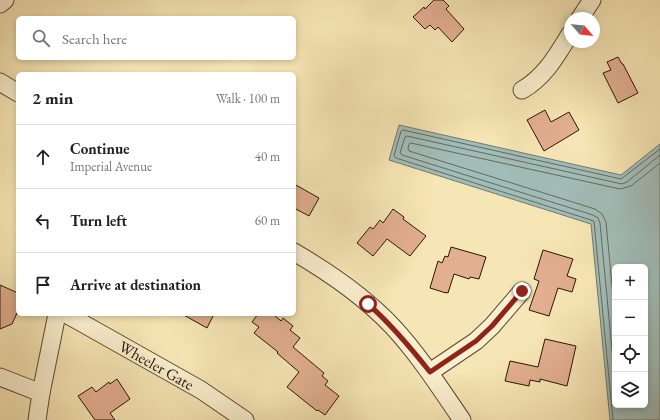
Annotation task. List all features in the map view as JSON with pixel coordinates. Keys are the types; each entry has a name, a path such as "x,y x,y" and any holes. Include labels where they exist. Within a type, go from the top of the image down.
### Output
{"street":[{"path":"0,4 5,0"},
{"path":"584,12 592,0"},
{"path":"522,90 540,78 564,43"},
{"path":"0,82 16,92"},
{"path":"296,253 341,281 396,331 430,372 462,420"},
{"path":"430,372 476,341 492,326 522,291"},
{"path":"37,420 57,316"},
{"name":"Wheeler Gate","path":"70,316 201,390 245,420"},
{"path":"0,377 41,393"}],"water":[{"path":"399,125 621,175 660,144 660,420 610,420 591,224 389,160"}],"building":[{"path":"434,0 443,0 449,6 446,9 464,29 452,42 438,27 435,30 430,25 425,29 413,17 424,7 425,9"},
{"path":"618,57 638,93 618,103 603,73 611,70 607,62"},
{"path":"545,110 551,122 569,112 579,130 544,151 527,120"},
{"path":"296,185 319,198 309,216 296,209"},
{"path":"393,209 404,217 403,219 426,236 410,256 387,239 373,256 357,243 370,227 373,229 380,220 383,223"},
{"path":"451,247 486,257 479,279 470,277 469,279 454,274 448,293 446,293 430,288 438,261 442,263 445,256 448,257"},
{"path":"543,250 573,259 567,276 576,279 572,292 558,288 549,316 529,310 539,281 534,279"},
{"path":"0,285 16,292 16,315 12,324 0,329"},
{"path":"186,316 213,316 207,328"},
{"path":"256,316 275,316 281,321 283,318 293,326 290,330 300,338 293,347 324,373 322,376 328,381 325,385 339,396 325,415 318,410 317,411 287,387 299,372 277,353 278,352 254,333 259,327 252,322"},
{"path":"545,339 576,346 567,386 540,379 540,382 530,380 529,386 505,381 510,361 538,367"},
{"path":"117,379 130,399 110,413 115,420 95,420 78,396 92,387 96,392 109,382 110,384"}],"route":[{"path":"368,304 383,316 410,346 430,372 447,359 476,341 492,326 522,291"}]}
